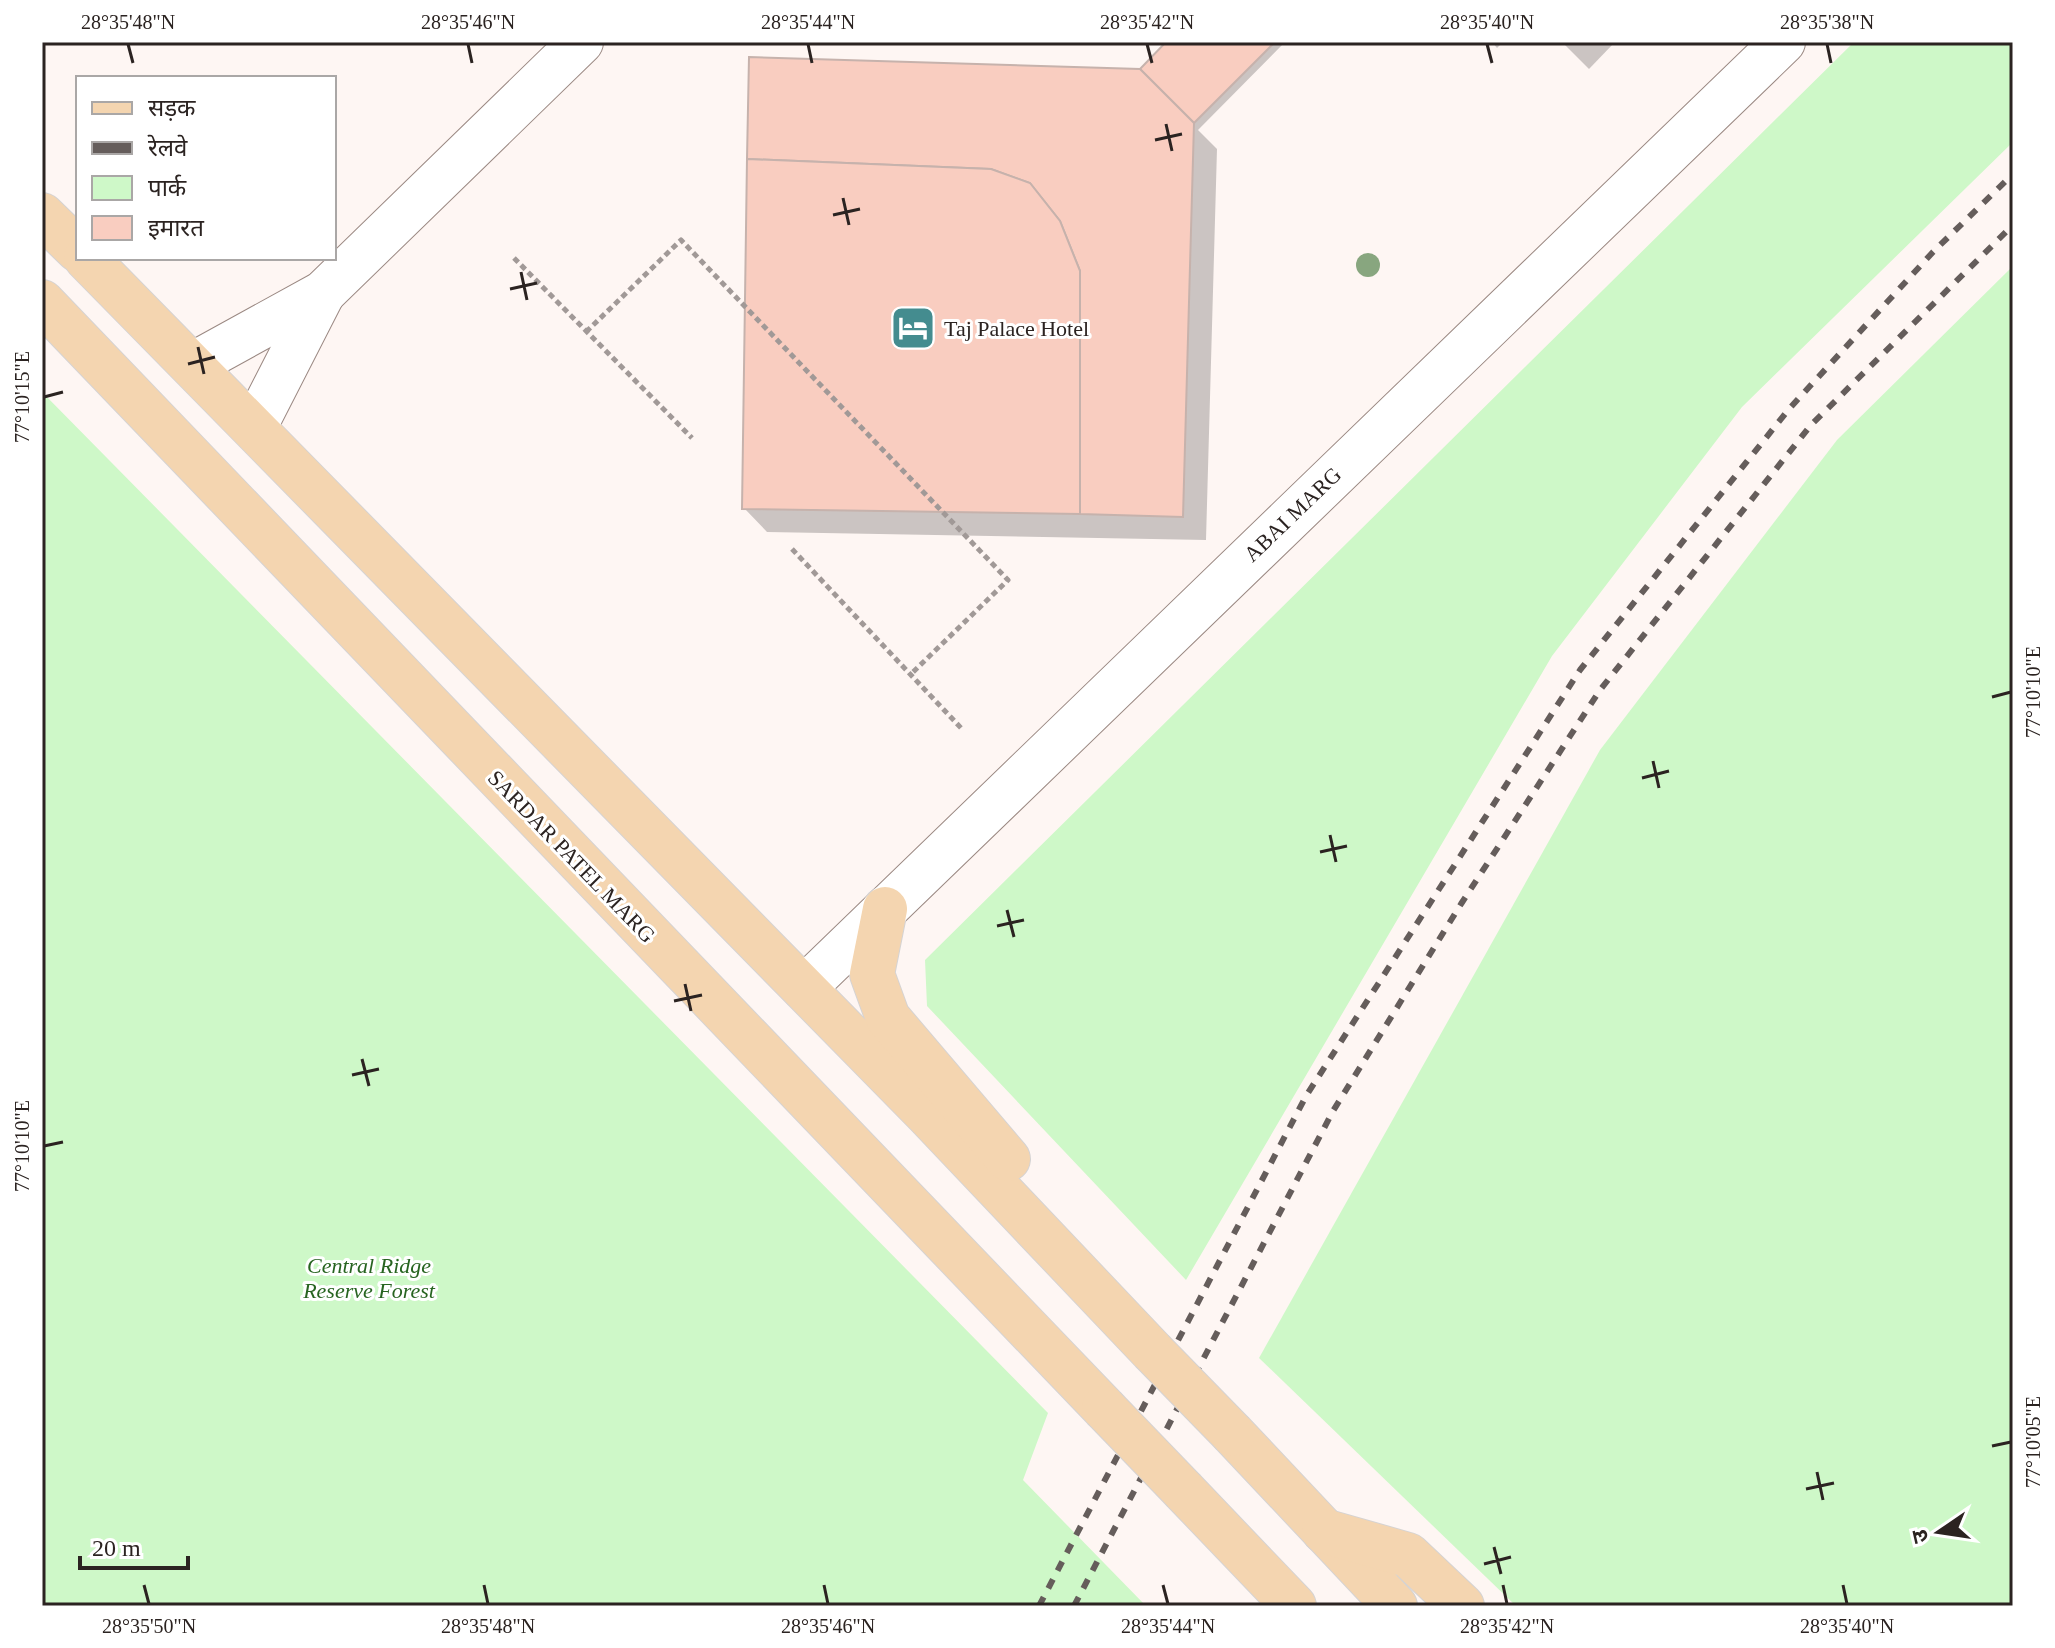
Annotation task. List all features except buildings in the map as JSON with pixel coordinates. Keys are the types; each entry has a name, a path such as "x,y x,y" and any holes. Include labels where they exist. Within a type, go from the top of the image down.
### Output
{"main road":[{"path":"42,215 76,248"},
{"path":"88,260 255,426 804,988 1395,1606"},
{"name":"SARDAR PATEL MARG","path":"42,302 1294,1606"},
{"path":"885,909 872,974 888,1018 1114,1285 1141,1339"},
{"path":"1321,1531 1408,1555 1462,1606"}],"street":[{"path":"194,364 323,293 581,42"},
{"name":"ABAI MARG","path":"804,988 1511,301 1783,42"},
{"path":"255,426 323,293"}],"path":[{"path":"586,332 681,240 1008,580 911,674"},
{"path":"514,258 692,438"},
{"path":"792,549 962,729"}],"green space":[{"path":"1854,42 2013,42 2013,142 1742,407 1552,656 1186,1280 927,1006 925,960"},
{"path":"2013,266 2013,1606 1516,1606 1259,1358 1600,750 1837,440"},
{"name":"Central Ridge Reserve Forest","path":"42,392 1048,1413 1023,1480 1146,1606 42,1606"}],"railway":[{"path":"1039,1606 1306,1096 1580,670 1789,409 1933,252 2013,174"},
{"path":"1074,1606 1333,1111 1461,904 1600,690 1811,425 2013,225"}],"place":[{"name":"Taj Palace Hotel","path":"913,328"}]}
